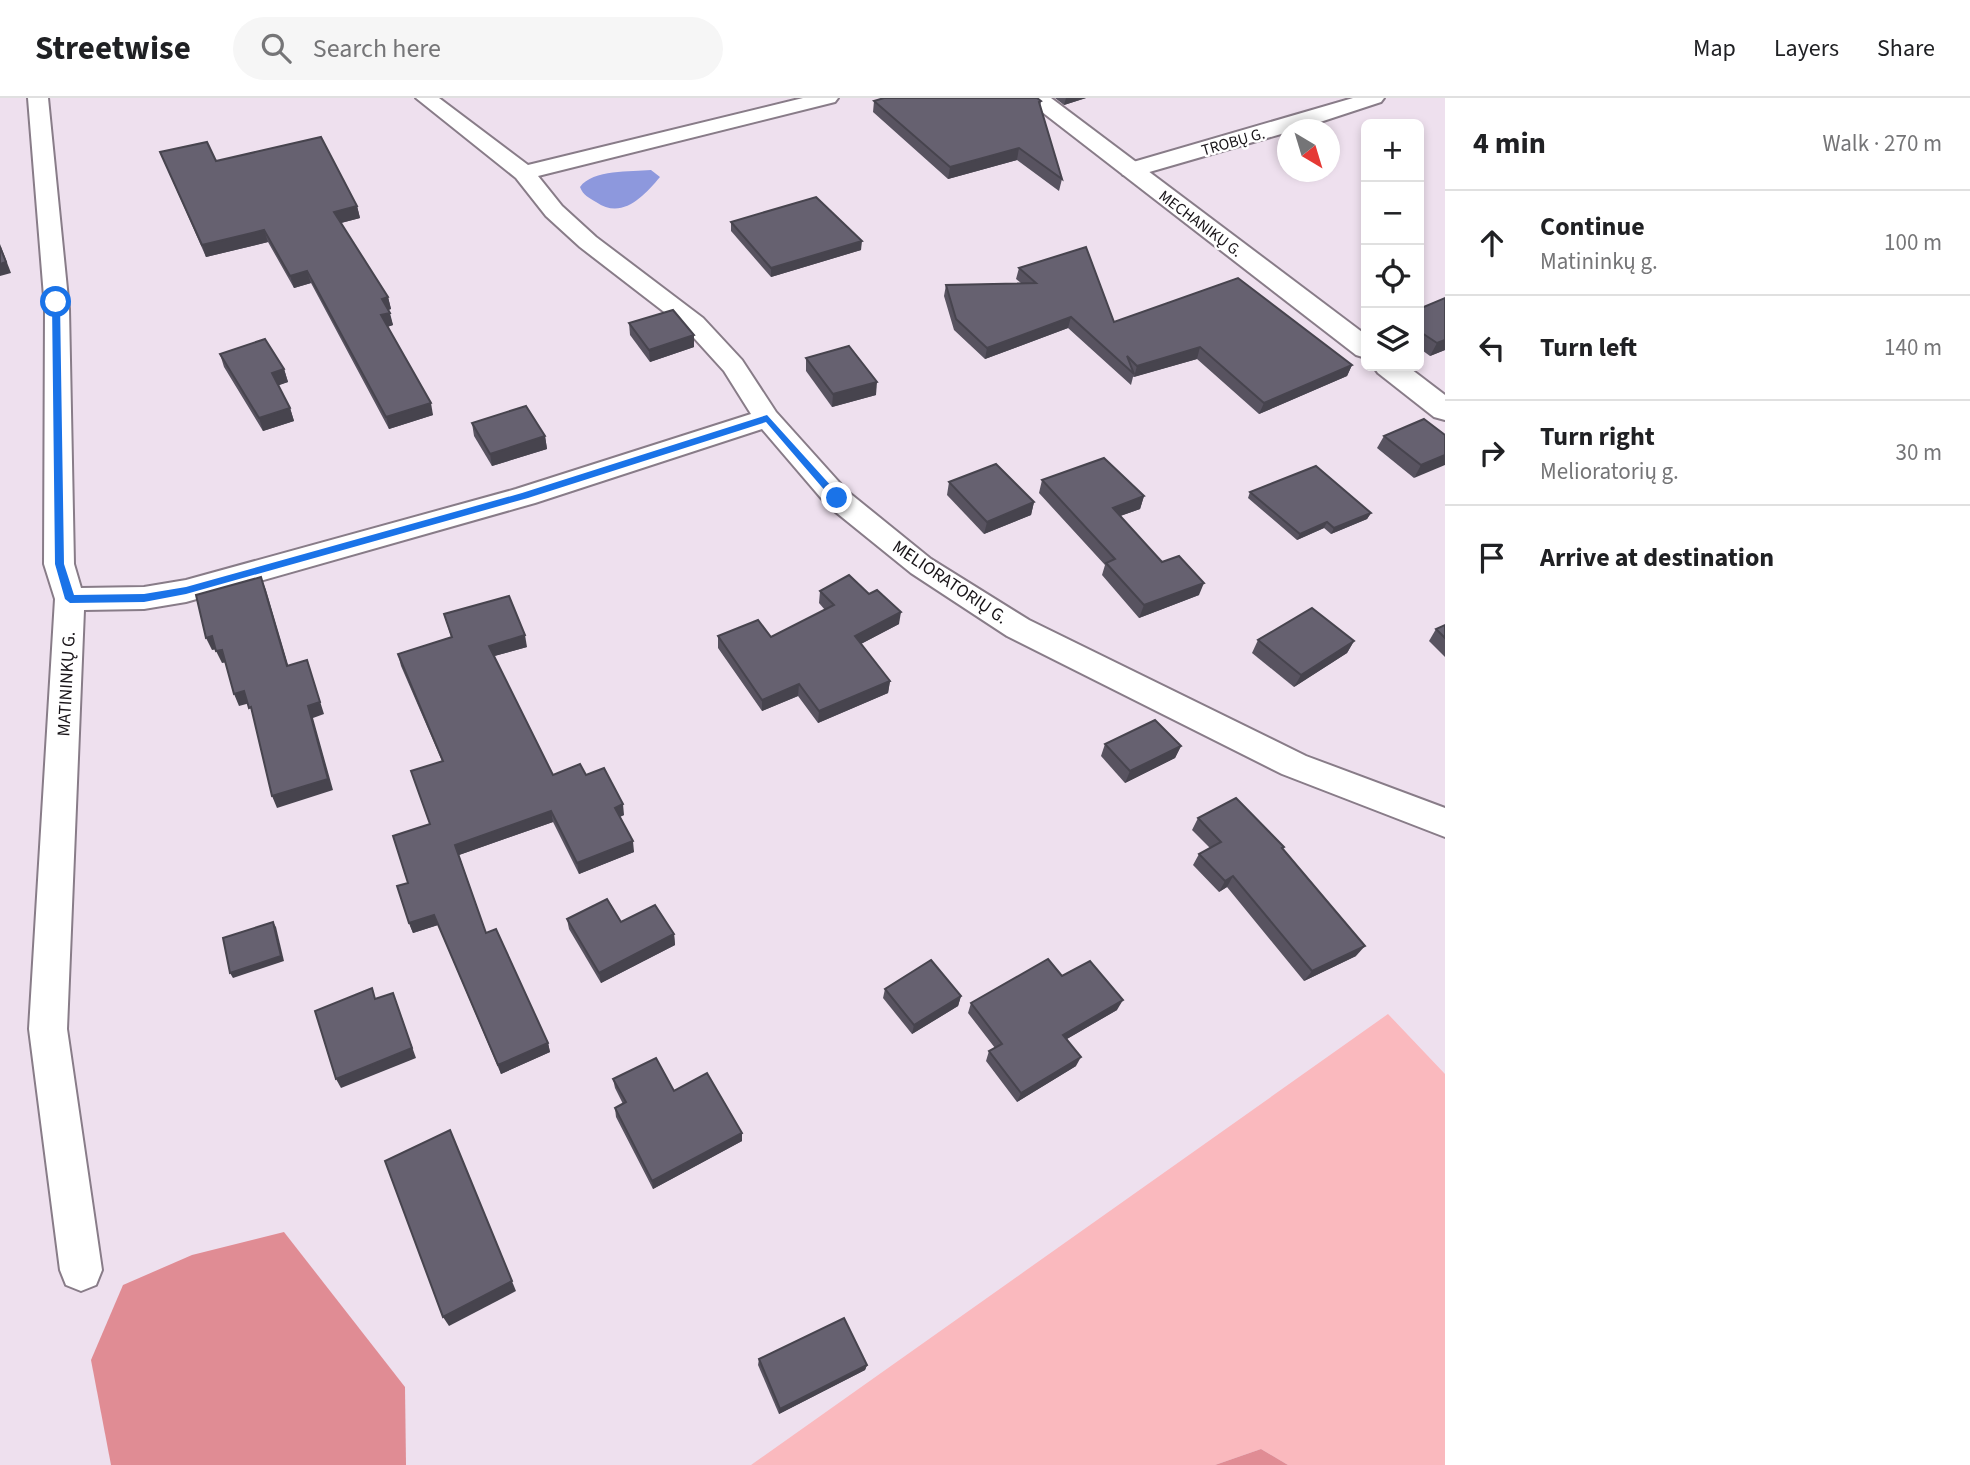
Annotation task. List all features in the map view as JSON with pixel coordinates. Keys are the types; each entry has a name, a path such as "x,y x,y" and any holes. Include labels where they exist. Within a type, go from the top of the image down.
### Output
{"main road":[{"name":"MECHANIKŲ G.","path":"1036,98 1361,345"},
{"path":"1394,371 1445,410"}],"street":[{"name":"MATININKŲ G.","path":"38,98 57,309 60,564 70,599 48,1029 81,1270"},
{"name":"MELIORATORIŲ G.","path":"426,98 524,173 568,225 694,323 733,366 767,418 837,498 921,566 1018,628 1294,765 1445,823"},
{"path":"524,173 828,98"},
{"name":"TROBŲ G.","path":"1131,170 1328,114 1374,98"},
{"path":"70,599 144,598 186,591 525,496 767,418"}],"shaded area":[{"path":"1388,1014 1445,1074 1445,1465 1288,1465 1261,1449 1215,1465 751,1465"},
{"path":"284,1232 405,1387 406,1465 111,1465 91,1360 123,1285 192,1255"},
{"path":"1261,1449 1288,1465 1215,1465"}],"water":[{"path":"651,170 660,177 639,198 623,207 606,207 586,196 580,187 586,181 603,174"}],"building":[{"path":"884,98 1037,98 1041,101 1039,102 1062,179 1019,148 950,167 874,101"},
{"path":"321,137 357,206 334,212 388,297 382,299 390,313 381,315 431,403 386,417 307,271 290,276 264,230 202,245 160,152 207,142 216,161"},
{"path":"816,197 862,241 771,268 731,222"},
{"path":"0,247 6,262 0,264"},
{"path":"1086,247 1114,322 1238,278 1352,365 1264,403 1200,347 1137,366 1127,356 1134,374 1071,317 987,348 956,319 946,285 1036,283 1019,268"},
{"path":"1445,298 1445,340 1437,343 1424,334 1424,307"},
{"path":"673,310 694,335 649,350 629,323"},
{"path":"265,339 284,369 272,373 290,408 259,418 220,354"},
{"path":"849,346 877,382 833,394 806,358"},
{"path":"526,406 545,436 490,454 472,423"},
{"path":"1424,419 1445,435 1445,455 1421,465 1384,436"},
{"path":"1104,458 1144,496 1113,508 1162,562 1179,556 1204,583 1144,605 1106,563 1115,559 1042,480"},
{"path":"996,464 1034,502 987,522 949,482"},
{"path":"1316,466 1371,513 1334,528 1327,522 1300,534 1250,492"},
{"path":"849,575 869,594 877,590 901,612 855,636 890,681 819,711 799,684 762,700 718,636 758,620 771,637 834,605 820,591"},
{"path":"261,577 287,666 307,660 320,702 308,706 328,779 272,796 251,707 249,708 244,691 234,694 222,650 216,651 212,636 206,638 196,595"},
{"path":"509,596 525,635 489,646 553,775 580,764 586,775 604,768 623,804 615,808 633,841 577,863 551,811 455,845 486,933 496,929 548,1043 498,1065 434,915 409,923 397,886 408,883 393,836 430,824 411,771 443,761 398,654 452,637 444,614"},
{"path":"1312,608 1354,641 1301,675 1258,640"},
{"path":"1445,625 1445,638 1436,629"},
{"path":"1155,720 1181,746 1130,771 1105,744"},
{"path":"1236,798 1284,847 1282,848 1365,946 1312,971 1233,876 1225,881 1199,854 1221,842 1198,818"},
{"path":"607,899 621,922 655,905 674,934 599,973 567,919"},
{"path":"273,922 281,956 230,973 223,938"},
{"path":"1048,959 1062,976 1090,961 1123,1000 1063,1035 1081,1057 1021,1093 989,1051 1002,1044 971,1003"},
{"path":"931,960 961,996 914,1025 885,989"},
{"path":"372,988 375,999 393,993 412,1048 336,1079 315,1011"},
{"path":"656,1058 674,1091 707,1073 742,1133 652,1181 615,1108 626,1102 613,1079"},
{"path":"450,1130 512,1281 443,1317 385,1161"},
{"path":"844,1318 867,1365 780,1409 759,1359"}],"route":[{"path":"56,302 60,564 70,599 144,598 186,591 525,496 767,418 837,498"}]}
